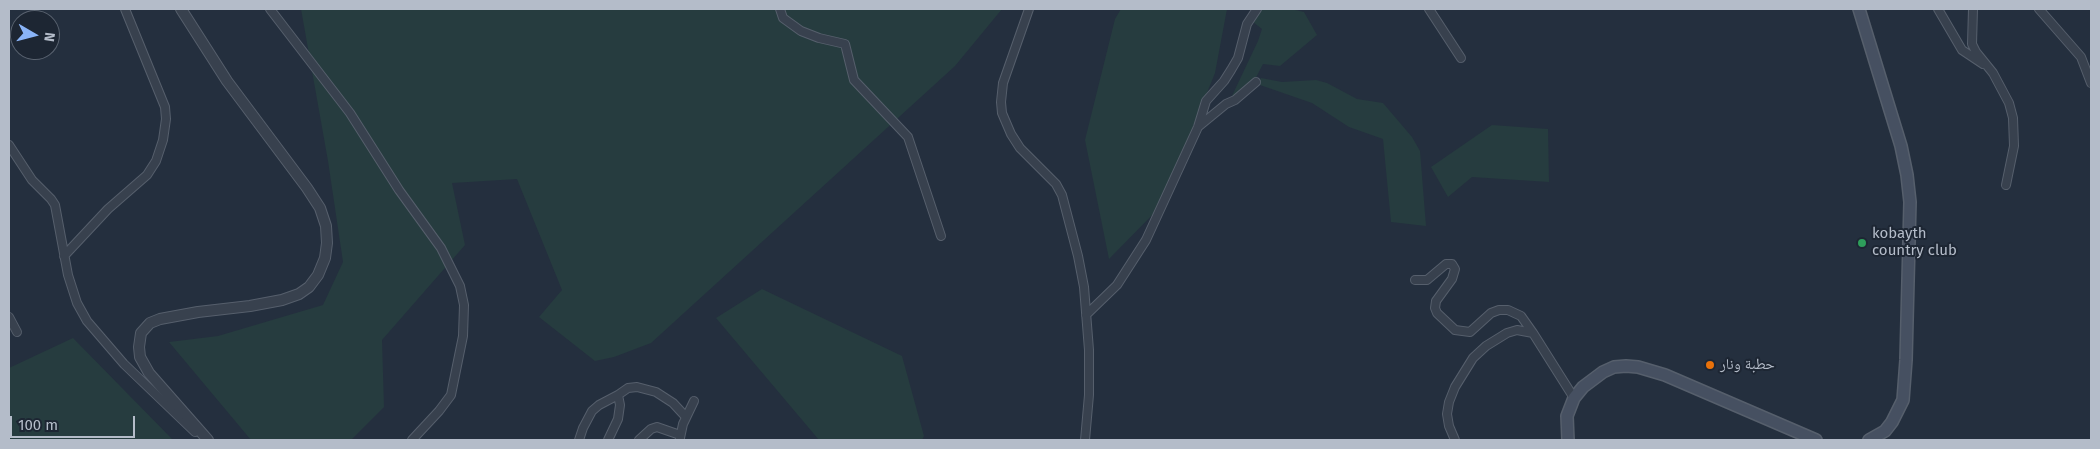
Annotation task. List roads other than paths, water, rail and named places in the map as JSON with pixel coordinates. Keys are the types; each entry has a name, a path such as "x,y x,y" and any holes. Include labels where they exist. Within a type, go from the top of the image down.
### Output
{"main road":[{"path":"1859,9 1901,146 1910,202 1906,360 1903,400 1892,422 1885,431 1869,440"},
{"path":"1568,440 1567,416 1574,398 1583,387 1603,372 1614,367 1638,367 1689,385 1816,440"}],"street":[{"path":"64,256 108,209 148,175 156,161 163,140 166,119 165,106 124,9"},
{"path":"181,9 227,81 307,188 320,208 326,226 327,242 318,275 309,287 299,294 267,303 160,319 150,323 141,333 138,347 140,356 149,373 208,440"},
{"path":"270,9 355,120 399,190 441,248 460,286 464,305 464,320 451,395 412,440"},
{"path":"780,9 783,18 801,31 818,38 845,44 854,80 908,137 941,236"},
{"path":"1029,9 1003,83 1002,112 1011,134 1020,148 1056,184 1062,195 1078,256 1086,315 1090,375 1085,440"},
{"path":"1086,315 1117,286 1146,240 1198,127 1206,101 1224,81 1238,58 1247,24 1257,9"},
{"path":"1429,9 1461,58"},
{"path":"1938,9 1962,50 1991,70"},
{"path":"1973,9 1972,44 1991,70 2009,103 2014,126 2014,146 2006,185"},
{"path":"2039,9 2081,57 2091,83"},
{"path":"1198,127 1256,82"},
{"path":"9,145 32,180 55,205 72,290 87,321 124,364 203,440"},
{"path":"1414,280 1426,280 1446,264 1452,264 1455,269 1452,279 1436,301 1435,308 1437,313 1455,330 1470,332 1491,313 1498,310 1515,312 1521,316 1533,333 1574,398"},
{"path":"9,317 17,332"},
{"path":"1455,440 1448,426 1449,402 1455,386 1473,358 1486,346 1507,333 1517,330 1533,333"},
{"path":"579,440 592,411 628,388 647,388 665,397 686,417"},
{"path":"608,440 618,419 620,404 618,395"},
{"path":"639,440 650,429 657,427 680,438 686,417 694,401"}],"place":[{"name":"kobayth country club","path":"1862,243"},
{"name":"حطبة ونار","path":"1710,365"}]}
